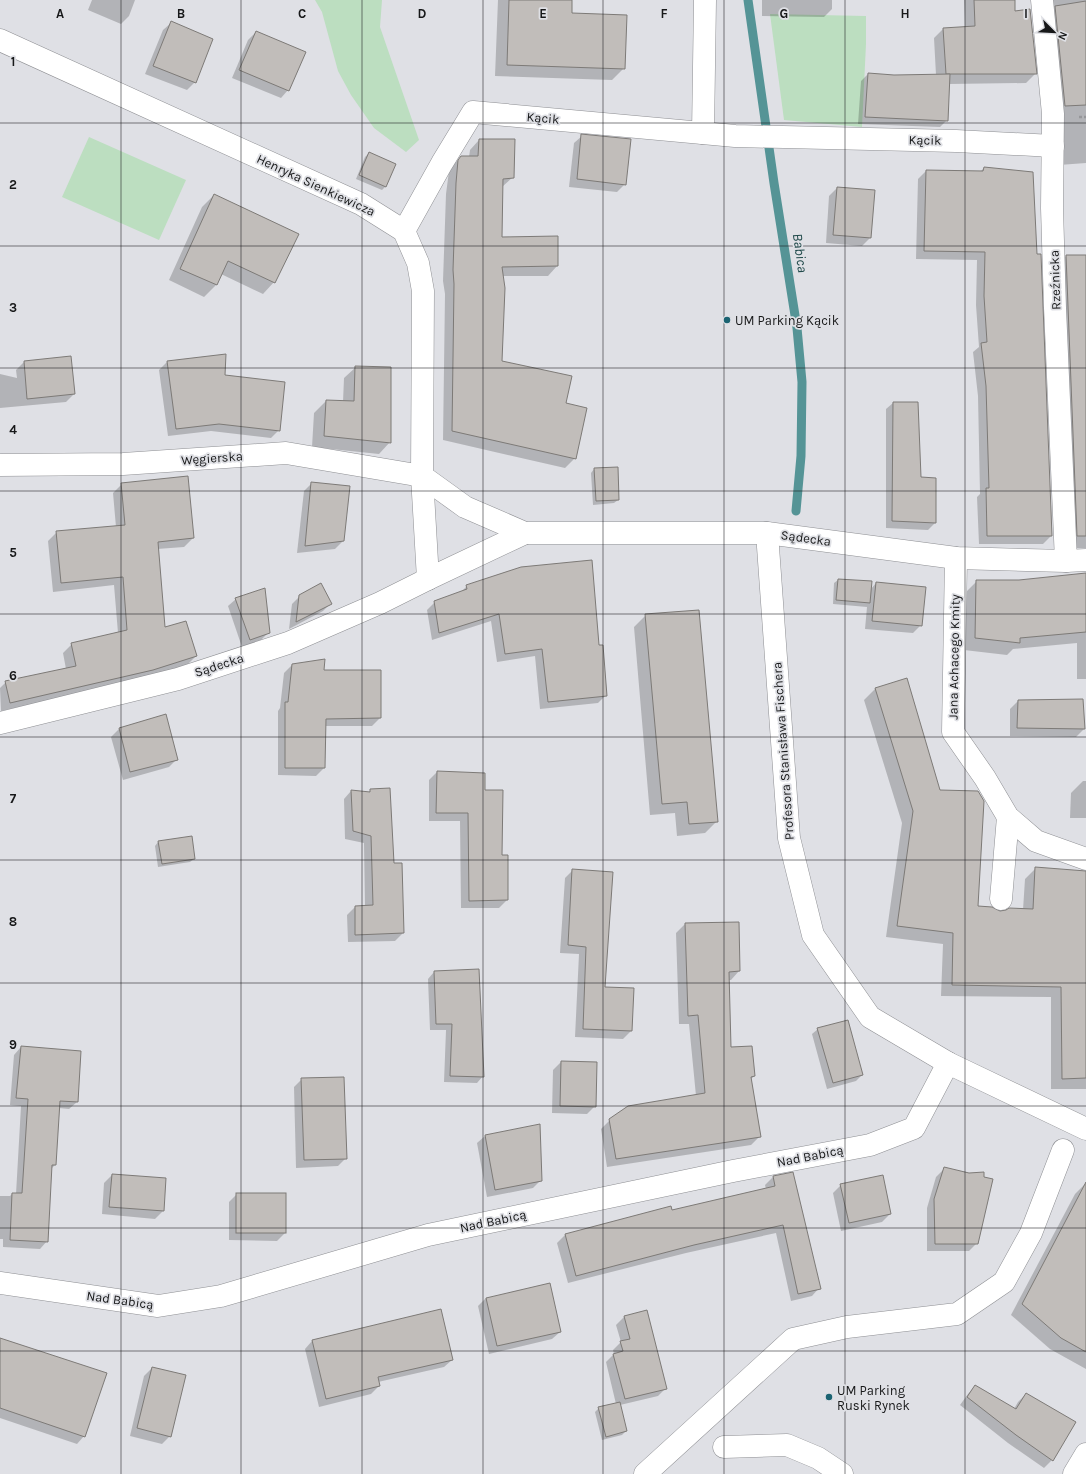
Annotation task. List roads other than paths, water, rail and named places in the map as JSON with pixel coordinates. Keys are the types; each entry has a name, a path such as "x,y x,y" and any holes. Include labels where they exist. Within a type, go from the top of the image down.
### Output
{"street":[{"path":"703,133 705,0"},
{"name":"Rzeźnicka","path":"1042,0 1052,101 1054,146 1052,208 1055,308 1076,561"},
{"name":"Henryka Sienkiewicza","path":"0,40 361,204 404,231"},
{"name":"Kącik","path":"404,231 442,163 473,112 750,137 956,141 1054,146"},
{"path":"404,231 418,263 423,291 422,476 428,579"},
{"name":"Węgierska","path":"0,465 123,464 286,453 422,476"},
{"name":"Sądecka","path":"422,476 465,507 525,533 767,533 956,558 1076,561"},
{"name":"Sądecka","path":"0,723 178,679 273,647 380,604 428,579 525,533"},
{"name":"Profesora Stanisława Fischera","path":"767,533 789,838 813,935 870,1017 948,1063 1086,1129"},
{"name":"Jana Achacego Kmity","path":"956,558 953,732 985,778 1008,817 1036,841 1086,859"},
{"path":"1001,899 1008,817"},
{"name":"Nad Babicą","path":"0,1283 158,1306 221,1296 428,1235 733,1171 870,1145 914,1128 948,1063"},
{"path":"645,1474 793,1339 847,1327 957,1314 1004,1282 1031,1233 1063,1150"},
{"path":"724,1447 787,1445 818,1458 842,1474"},
{"path":"1074,1474 1086,1454"}],"waterway":[{"name":"Babica","path":"748,0 774,183 797,328 802,382 801,456 796,511"}],"place":[{"name":"UM Parking Kącik","path":"727,320"},
{"name":"UM Parking Ruski Rynek","path":"829,1397"}]}
